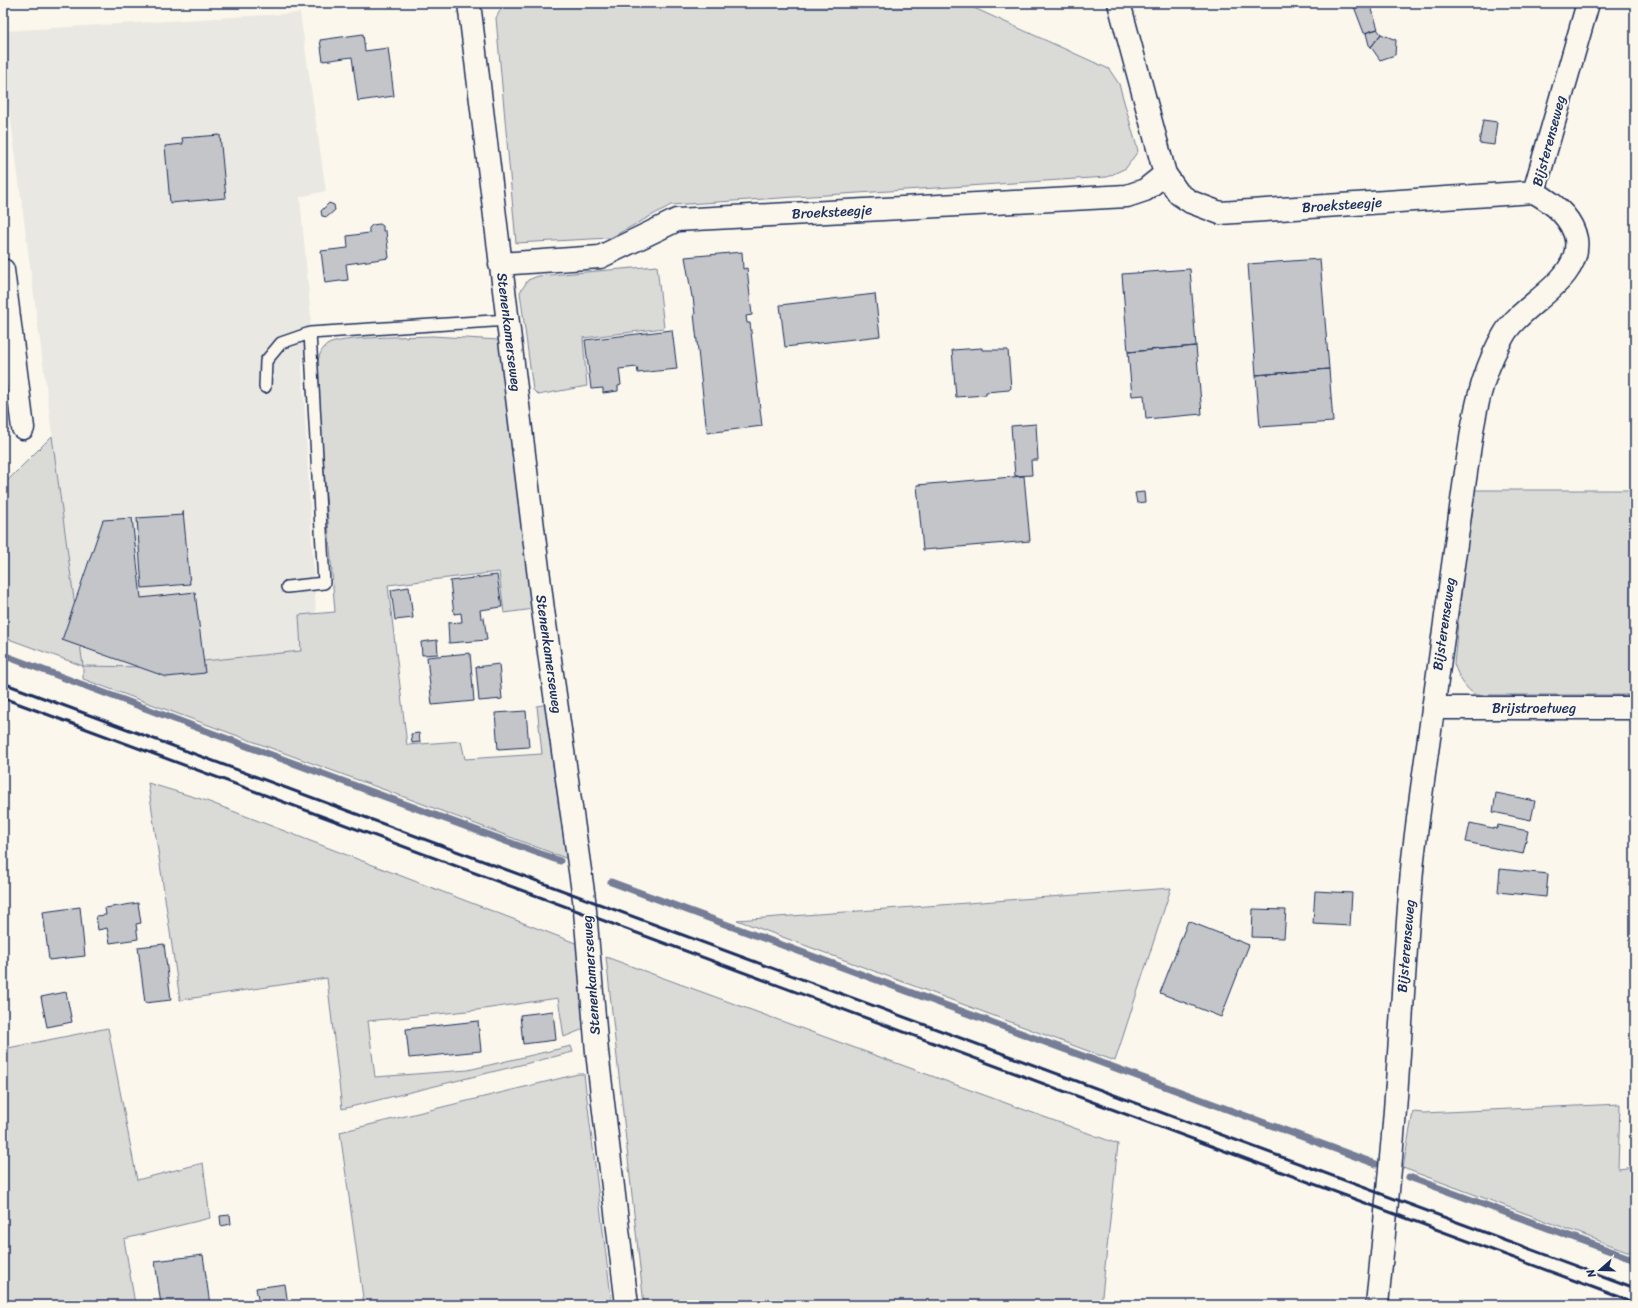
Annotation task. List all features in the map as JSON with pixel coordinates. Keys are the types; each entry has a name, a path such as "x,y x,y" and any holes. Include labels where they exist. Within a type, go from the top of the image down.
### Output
{"street":[{"name":"Stenenkamerseweg","path":"470,3 500,264 544,618 584,899 597,1052 627,1305"},
{"name":"Broeksteegje","path":"1119,3 1165,174 1179,194 1191,202 1220,213 1534,192"},
{"name":"Bijsterenseweg","path":"1377,1305 1394,1122 1407,925 1414,855 1472,430 1489,364 1507,330 1520,314 1557,284 1567,272 1574,259 1577,247 1575,233 1568,218 1545,198 1534,192 1588,3"},
{"name":"Broeksteegje","path":"500,264 600,257 677,220 1127,196 1145,190 1165,174"},
{"path":"3,270 23,428"},
{"name":"Brijstroetweg","path":"1433,708 1635,708"}],"lane":[{"path":"265,387 266,361 281,343 310,333 508,320"},
{"path":"287,587 324,583 310,333"}],"shaded area":[{"path":"504,3 963,3 1109,69 1119,84 1138,151 1126,168 1107,177 671,205 610,238 516,243 496,18"},
{"path":"300,13 326,191 300,197 311,318 302,364 316,613 299,616 302,651 140,667 83,667 3,61 3,31"},
{"path":"657,266 664,328 583,338 587,386 538,395 533,390 520,292 528,280 538,276"},
{"path":"432,336 499,340 534,609 504,613 499,572 388,585 407,745 461,741 465,759 542,754 537,706 548,704 568,859 83,679 83,666 145,667 301,651 299,615 335,612 316,366 323,349 327,345 334,342 361,338"},
{"path":"52,436 83,666 3,637 3,485"},
{"path":"1474,490 1635,490 1635,695 1476,695 1465,686 1454,664"},
{"path":"148,783 204,800 578,944 586,1028 564,1037 558,998 477,1010 368,1021 375,1077 468,1070 571,1046 573,1052 342,1109 327,978 180,1000"},
{"path":"1171,888 1115,1061 737,920"},
{"path":"606,957 1118,1144 1101,1305 644,1305"},
{"path":"108,1028 137,1180 203,1163 210,1218 124,1239 135,1304 3,1305 3,1049"},
{"path":"578,1074 584,1074 612,1305 364,1305 340,1132"},
{"path":"1620,1104 1618,1169 1635,1167 1635,1254 1403,1168 1413,1112 1423,1113"}],"building":[{"path":"1370,3 1378,29 1364,33 1353,4"},
{"path":"1425,3 1472,3 1473,6 1425,7"},
{"path":"1377,29 1381,34 1371,47 1369,45 1366,33"},
{"path":"363,34 365,51 388,48 394,96 358,101 352,57 323,61 320,40"},
{"path":"1381,34 1396,40 1395,55 1380,60 1371,47"},
{"path":"1483,120 1497,122 1494,145 1479,143"},
{"path":"220,135 226,198 170,203 165,146 183,144 182,138"},
{"path":"329,203 334,205 335,210 327,217 322,216 321,211"},
{"path":"380,224 383,226 383,231 386,231 389,258 346,264 348,280 325,283 321,251 348,248 347,236 369,233 369,228 372,225"},
{"path":"742,252 743,269 747,268 752,315 746,316 747,323 750,323 762,426 707,433 693,297 685,257"},
{"path":"1320,259 1329,369 1256,375 1248,264"},
{"path":"1190,269 1196,346 1128,352 1122,274"},
{"path":"875,294 880,336 785,347 780,305"},
{"path":"672,330 677,369 638,373 637,367 619,369 621,385 618,386 618,391 603,393 603,388 591,389 585,340"},
{"path":"1196,346 1202,414 1146,419 1144,395 1132,396 1128,352"},
{"path":"982,348 982,350 1008,350 1011,388 1009,390 986,392 986,395 956,397 952,350"},
{"path":"1329,369 1333,422 1260,427 1256,375"},
{"path":"1036,424 1038,460 1031,460 1032,475 1015,476 1011,426"},
{"path":"1024,476 1030,541 923,550 917,485"},
{"path":"1144,492 1145,502 1137,503 1135,493"},
{"path":"183,511 190,584 142,588 137,518 183,515"},
{"path":"132,518 141,598 195,592 205,673 167,677 62,640 103,520"},
{"path":"497,575 502,607 480,610 481,618 484,618 487,640 449,643 448,623 462,622 461,613 454,614 450,581"},
{"path":"409,587 413,618 395,620 391,590"},
{"path":"437,640 438,654 422,655 421,642"},
{"path":"470,653 474,701 432,705 427,657"},
{"path":"499,664 502,699 479,701 476,667"},
{"path":"526,711 529,747 498,749 495,713"},
{"path":"419,733 420,742 412,743 411,734"},
{"path":"1496,793 1535,801 1531,820 1493,812"},
{"path":"1470,823 1497,829 1498,825 1528,831 1523,854 1466,842"},
{"path":"1500,869 1548,874 1546,897 1498,892"},
{"path":"1315,891 1352,893 1350,926 1313,924"},
{"path":"138,903 141,923 136,924 138,939 110,943 107,928 98,930 96,916 106,915 105,908"},
{"path":"80,907 85,956 49,960 43,912"},
{"path":"1253,909 1286,910 1284,938 1252,937"},
{"path":"1188,921 1249,945 1221,1017 1160,993"},
{"path":"164,944 171,1000 145,1003 138,947"},
{"path":"66,992 72,1022 47,1027 41,997"},
{"path":"553,1011 556,1040 523,1044 520,1015"},
{"path":"478,1021 481,1051 409,1058 406,1029"},
{"path":"230,1215 231,1224 221,1226 220,1216"},
{"path":"203,1255 210,1305 161,1305 155,1261"},
{"path":"285,1284 288,1305 259,1305 256,1288"}],"waterway":[{"path":"3,655 560,861"},
{"path":"611,882 1376,1164"},
{"path":"1409,1177 1635,1260"}],"railway":[{"path":"3,683 1635,1288"},
{"path":"3,698 1635,1303"}]}
